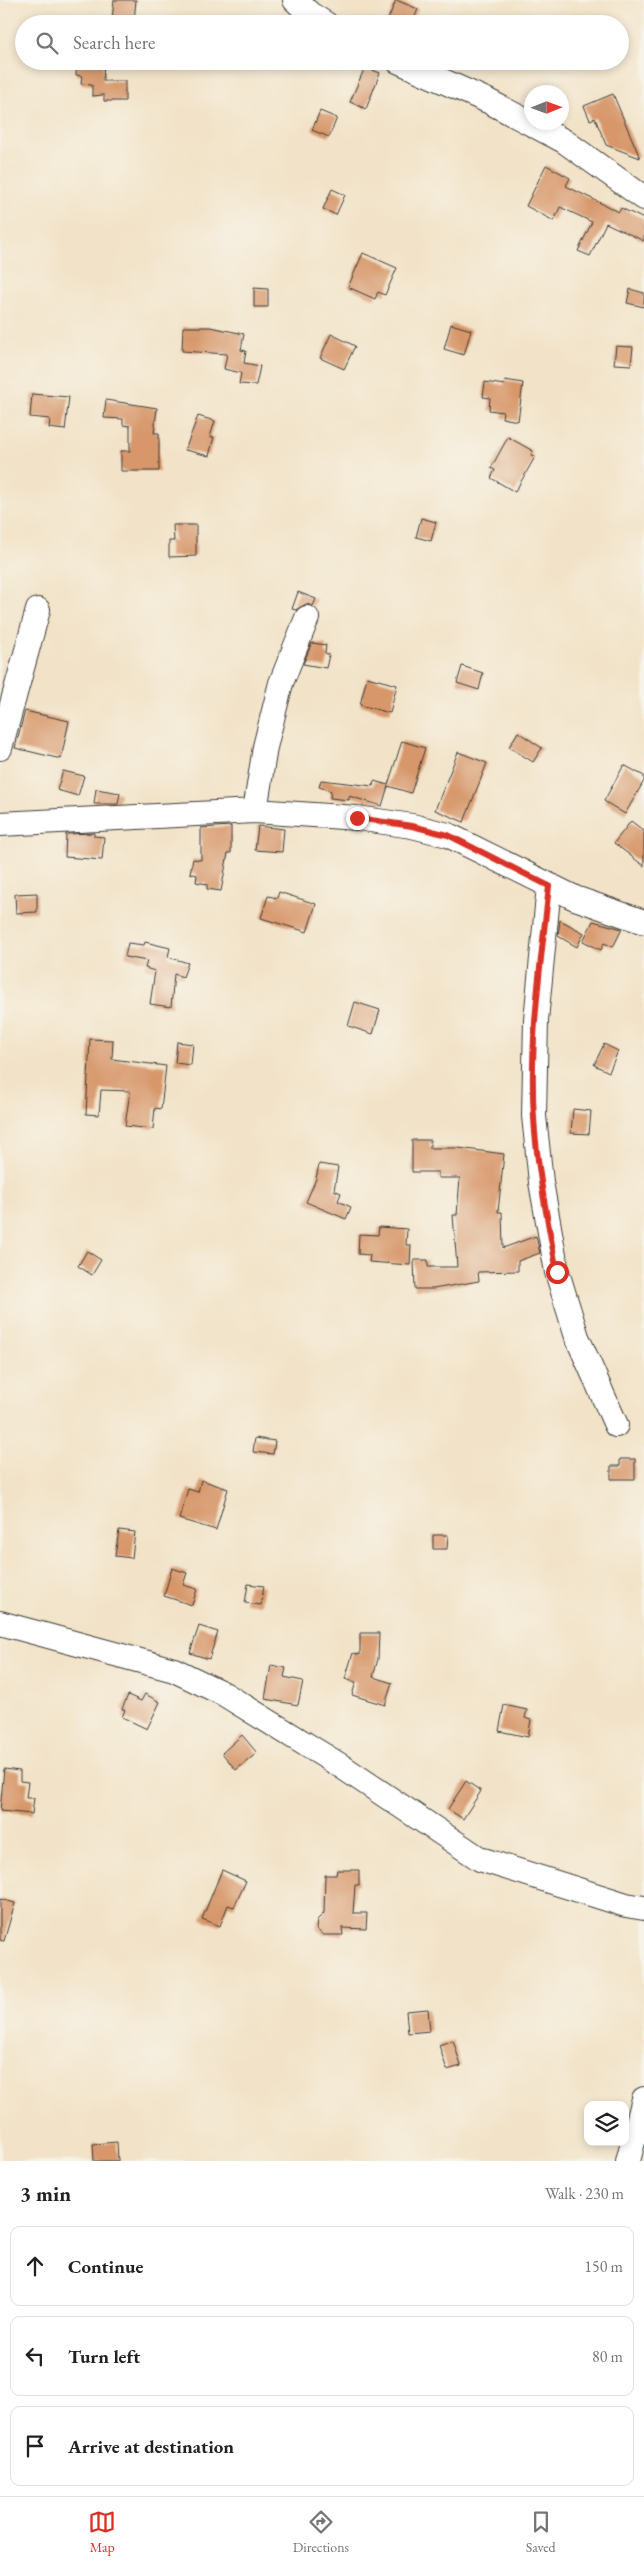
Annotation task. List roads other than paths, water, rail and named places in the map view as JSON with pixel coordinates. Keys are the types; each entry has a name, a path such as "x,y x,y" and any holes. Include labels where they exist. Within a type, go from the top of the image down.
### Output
{"street":[{"path":"295,0 312,15"},
{"path":"418,70 488,101 564,141 644,198"},
{"path":"0,748 38,610"},
{"path":"255,811 265,747 281,683 307,618"},
{"path":"0,824 255,811 357,818 412,826 448,835 575,898 644,922"},
{"path":"549,886 536,1020 534,1116 541,1182 557,1272 576,1337 616,1425"},
{"path":"0,1623 174,1670 224,1694 341,1766 480,1859 626,1905 644,1908"},
{"path":"628,2161 644,2099"}]}
